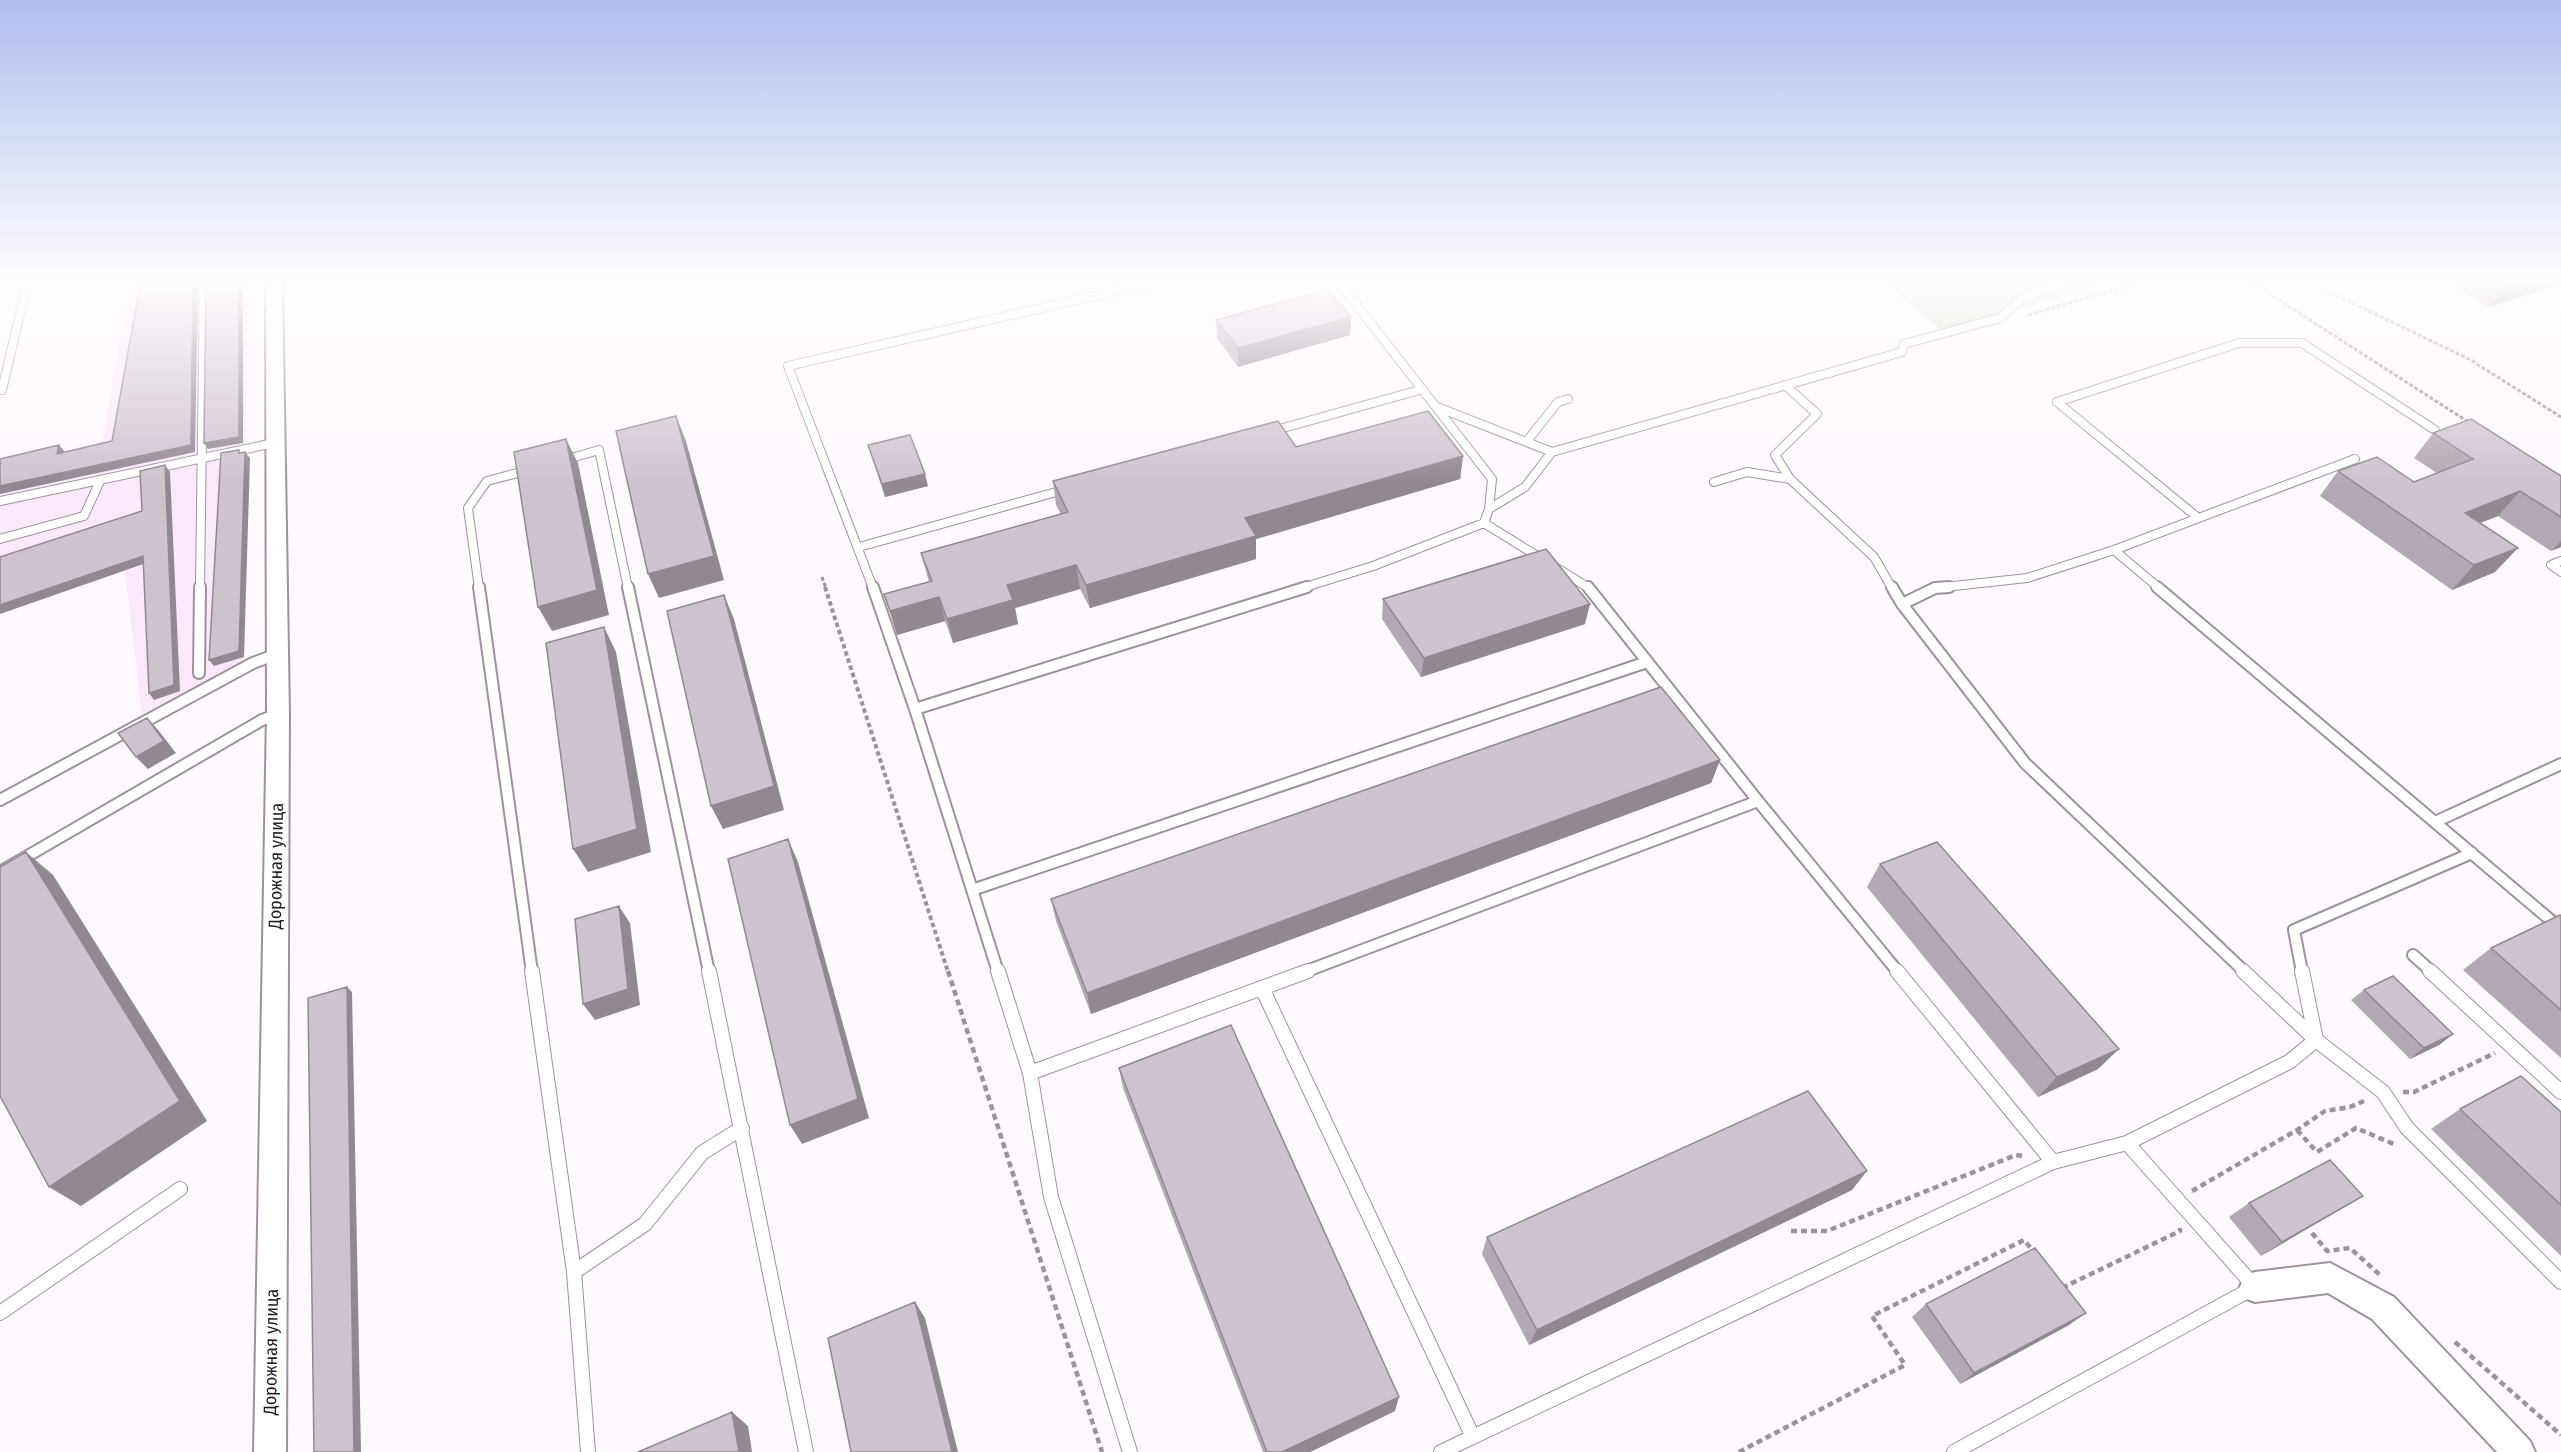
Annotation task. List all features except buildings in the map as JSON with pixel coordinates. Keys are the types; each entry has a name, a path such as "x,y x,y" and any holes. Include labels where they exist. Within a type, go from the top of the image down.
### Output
{"street":[{"name":"Дорожная улица","path":"270,1452 278,714 274,348"},
{"path":"2255,1287 2330,1278 2384,1308 2519,1452"}],"lane":[{"path":"2,390 12,348"},
{"path":"199,673 203,348"},
{"path":"868,348 788,366 859,547 915,709 1030,1072 1051,1197 1130,1452"},
{"path":"1390,348 1492,479 1489,508 1484,523"},
{"path":"1489,508 1524,487 1552,452 1902,352 1903,348"},
{"path":"2198,517 2057,402 2224,348"},
{"path":"2309,348 2435,430"},
{"path":"1785,386 1817,414 1775,455 1790,479 1874,557 1902,604 2025,764 2316,1040 2383,1092 2407,1128 2561,1282"},
{"path":"1262,435 1423,389"},
{"path":"1527,441 1558,402 1568,399"},
{"path":"1437,406 1552,452"},
{"path":"0,501 274,443"},
{"path":"588,1452 574,1272 468,508 486,482 599,450 742,1128 807,1452"},
{"path":"1902,604 1935,588 2027,578 2114,550 2355,459"},
{"path":"1714,482 1747,472 1790,479"},
{"path":"0,539 84,516 100,481"},
{"path":"859,547 1078,486"},
{"path":"915,709 1373,566 1484,523"},
{"path":"1484,523 1587,585 1758,801 2053,1162"},
{"path":"2114,550 2561,929"},
{"path":"2561,561 2551,565 2561,572"},
{"path":"0,800 253,663 277,654"},
{"path":"972,890 1647,662"},
{"path":"0,872 262,720 278,714"},
{"path":"2435,822 2561,765"},
{"path":"1030,1072 1262,988 1758,801"},
{"path":"2316,1040 2294,930 2472,853"},
{"path":"2413,955 2561,1092"},
{"path":"1262,988 1473,1437"},
{"path":"1441,1452 2053,1162 2127,1143 2289,1062 2316,1040"},
{"path":"574,1272 645,1224 702,1153 742,1128"},
{"path":"1954,1452 2255,1287 2127,1143"},
{"path":"0,1313 180,1189"}],"path":[{"path":"2353,348 2473,425"},
{"path":"2445,348 2561,417"},
{"path":"822,578 1102,1452"},
{"path":"2055,1280 2062,1288 2180,1231 2177,1199 2297,1130 2325,1111 2350,1107 2383,1092 2414,1092 2510,1046"},
{"path":"2297,1130 2317,1152 2356,1128 2398,1146"},
{"path":"1791,1231 1827,1232 2016,1155 2053,1162"},
{"path":"1739,1452 1905,1365 1872,1316 2025,1239 2037,1256"}],"shaded area":[{"path":"118,348 246,348 244,660 142,714 125,571 0,614 0,467 103,441"}]}
